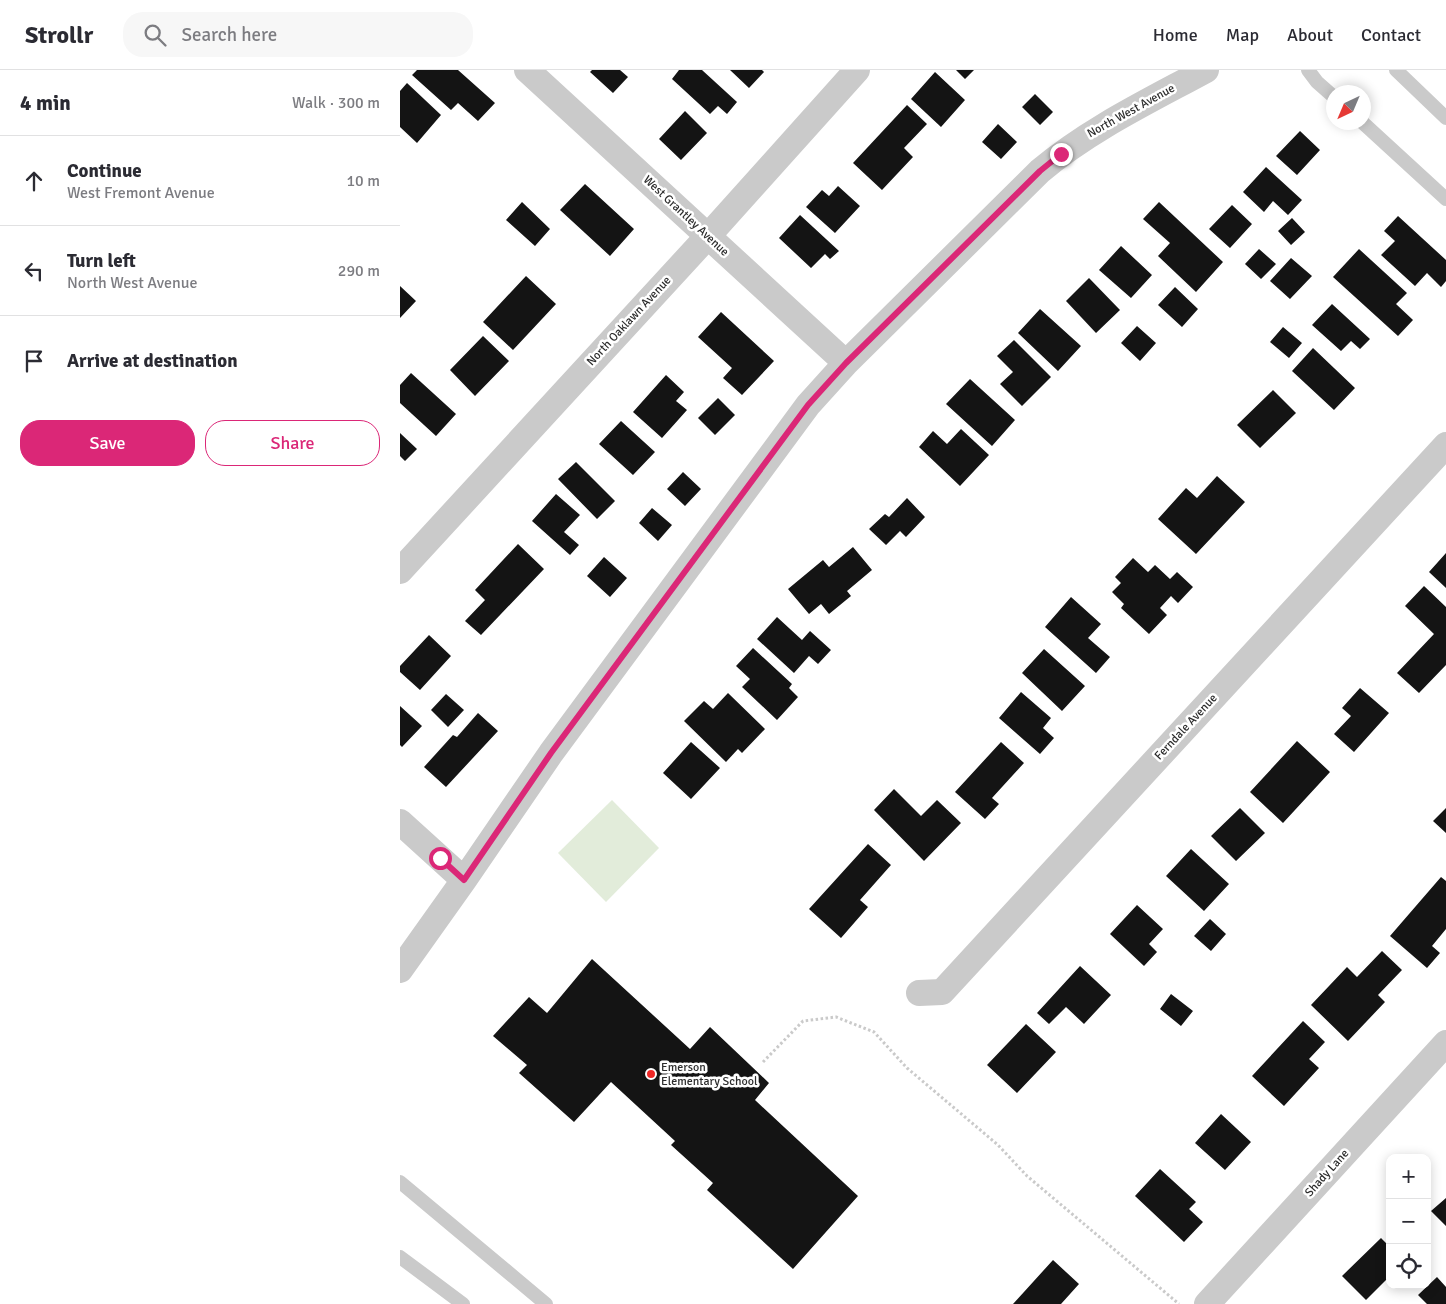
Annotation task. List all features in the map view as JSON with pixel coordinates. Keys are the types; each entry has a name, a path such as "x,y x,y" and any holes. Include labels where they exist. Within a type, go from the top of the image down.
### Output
{"street":[{"name":"West Grantley Avenue","path":"527,70 846,363"},
{"name":"North Oaklawn Avenue","path":"400,571 708,236 857,70"},
{"name":"North West Avenue","path":"400,970 551,753 808,405 846,363 1040,171 1084,138 1206,70"},
{"name":"Ferndale Avenue","path":"919,993 942,992 1446,445"},
{"path":"400,822 464,880"},
{"name":"Shady Lane","path":"1207,1304 1446,1042"}],"lane":[{"path":"1308,70 1326,90"},
{"path":"1399,71 1446,118"},
{"path":"1371,130 1446,199"},
{"path":"400,1182 546,1304"},
{"path":"400,1258 463,1304"}],"path":[{"path":"763,1062 803,1021 836,1017 874,1032 907,1068 998,1146 1027,1176 1179,1304"}],"green space":[{"path":"612,800 659,848 606,902 558,853"}],"building":[{"path":"417,70 458,70 495,103 478,121 458,103 451,110 412,75"},
{"path":"592,70 620,70 628,77 613,93 590,72"},
{"path":"679,70 702,70 737,102 727,114 718,106 710,114 672,79"},
{"path":"730,70 762,70 764,72 749,88"},
{"path":"956,70 974,70 965,79"},
{"path":"935,72 965,100 941,127 911,99"},
{"path":"407,83 441,115 417,143 400,127 400,91"},
{"path":"1035,94 1053,112 1040,125 1022,107"},
{"path":"907,105 927,124 904,148 913,157 882,190 853,163"},
{"path":"685,111 707,133 681,160 659,139"},
{"path":"998,124 1017,142 1001,159 982,142"},
{"path":"1300,131 1320,150 1297,175 1276,156"},
{"path":"1266,167 1302,200 1288,215 1273,201 1264,212 1243,192"},
{"path":"585,184 634,229 610,256 560,210"},
{"path":"838,186 860,206 835,233 806,207 822,190 829,196"},
{"path":"522,202 550,229 535,246 506,220"},
{"path":"1159,202 1223,262 1196,292 1158,256 1170,243 1143,219"},
{"path":"1232,205 1252,224 1230,248 1209,229"},
{"path":"800,215 839,251 830,259 825,254 811,268 779,238"},
{"path":"1398,216 1446,260 1446,281 1441,287 1427,273 1415,286 1381,255 1395,241 1384,231"},
{"path":"1292,218 1305,232 1291,245 1278,231"},
{"path":"1121,246 1152,275 1131,298 1099,270"},
{"path":"1259,249 1276,264 1261,279 1245,264"},
{"path":"1359,249 1407,293 1396,304 1413,320 1398,336 1333,277"},
{"path":"1291,258 1312,276 1290,299 1270,281"},
{"path":"526,276 556,304 513,350 483,322"},
{"path":"1089,278 1120,310 1096,333 1066,301"},
{"path":"400,286 416,301 400,318"},
{"path":"1175,287 1198,309 1182,327 1158,305"},
{"path":"1332,304 1370,339 1360,349 1351,341 1341,351 1312,325"},
{"path":"1040,309 1081,346 1058,371 1018,333"},
{"path":"721,312 774,361 742,395 723,378 732,368 698,337"},
{"path":"1137,326 1156,343 1140,361 1121,343"},
{"path":"1283,327 1302,343 1289,358 1270,342"},
{"path":"483,336 509,361 475,396 450,370"},
{"path":"1014,340 1051,377 1022,406 1000,384 1013,372 997,356"},
{"path":"1313,348 1355,388 1334,410 1292,371"},
{"path":"411,373 456,414 436,436 400,403 400,385"},
{"path":"666,375 684,392 676,401 687,410 662,438 633,412"},
{"path":"970,379 1015,420 992,446 946,404"},
{"path":"1273,390 1296,413 1260,448 1237,425"},
{"path":"718,398 735,415 715,435 698,418"},
{"path":"621,421 655,452 633,475 599,444"},
{"path":"961,429 989,455 960,486 919,447 933,431 947,444"},
{"path":"400,433 417,449 405,461 400,456"},
{"path":"576,462 615,501 597,519 558,479"},
{"path":"683,472 701,489 685,506 667,489"},
{"path":"1217,476 1245,502 1196,554 1158,519 1186,488 1197,498"},
{"path":"556,494 580,515 564,532 579,545 570,555 532,521"},
{"path":"907,498 925,517 906,537 900,531 886,545 869,529 885,514 889,517"},
{"path":"652,508 672,525 658,541 639,523"},
{"path":"518,544 544,569 481,635 465,621 485,600 475,590"},
{"path":"853,547 872,570 847,591 851,596 829,614 821,604 809,614 788,589 823,560 829,567"},
{"path":"1446,553 1446,588 1429,572"},
{"path":"604,557 627,578 610,597 587,576"},
{"path":"1133,558 1148,572 1155,565 1170,579 1177,572 1193,587 1178,603 1171,596 1160,608 1167,615 1149,634 1121,608 1124,604 1112,592 1121,583 1115,577"},
{"path":"1424,586 1446,607 1446,665 1419,693 1397,673 1434,634 1405,606"},
{"path":"1071,597 1101,624 1088,638 1110,657 1096,673 1045,627"},
{"path":"777,617 802,640 810,631 831,650 818,664 809,656 794,673 757,639"},
{"path":"429,635 451,656 420,690 400,672 400,666"},
{"path":"753,648 792,684 789,688 798,697 777,720 742,687 750,679 736,666"},
{"path":"1044,649 1085,686 1062,711 1022,673"},
{"path":"1360,688 1389,713 1354,752 1334,734 1351,716 1342,708"},
{"path":"1021,692 1051,718 1043,728 1054,738 1040,754 999,718"},
{"path":"728,693 765,729 742,753 738,749 726,762 684,721 704,701 713,709"},
{"path":"446,694 464,710 448,727 431,710"},
{"path":"400,706 422,726 402,747 400,745"},
{"path":"478,713 498,731 446,787 424,767 453,735 457,737"},
{"path":"1297,741 1330,772 1283,823 1250,792"},
{"path":"691,742 720,768 691,799 663,773"},
{"path":"1001,742 1024,763 992,798 999,804 985,819 955,792"},
{"path":"894,789 921,816 937,800 961,823 924,861 874,810"},
{"path":"1240,808 1265,833 1236,861 1211,836"},
{"path":"1446,808 1446,833 1433,821"},
{"path":"868,844 891,865 860,900 868,907 841,938 809,909"},
{"path":"1191,849 1229,884 1204,911 1166,876"},
{"path":"1441,877 1446,881 1446,929 1432,946 1440,953 1427,968 1390,936"},
{"path":"1137,905 1163,929 1149,944 1157,952 1144,966 1110,934"},
{"path":"1210,919 1226,934 1211,951 1194,936"},
{"path":"1382,951 1402,970 1378,995 1385,1002 1348,1041 1311,1005 1347,967 1357,977"},
{"path":"592,959 690,1049 710,1027 769,1083 755,1100 858,1196 793,1269 707,1190 713,1183 671,1145 675,1141 611,1082 574,1122 519,1073 527,1065 493,1036 529,997 547,1013"},
{"path":"1080,966 1111,995 1084,1024 1066,1007 1049,1024 1037,1013"},
{"path":"1171,994 1193,1011 1181,1026 1160,1009"},
{"path":"1303,1021 1325,1042 1309,1059 1319,1068 1284,1106 1252,1076"},
{"path":"1026,1024 1056,1052 1017,1093 987,1065"},
{"path":"1221,1114 1251,1142 1225,1170 1195,1143"},
{"path":"1160,1169 1196,1202 1189,1209 1203,1222 1184,1242 1135,1196"},
{"path":"1446,1198 1446,1226 1431,1211"},
{"path":"1381,1238 1386,1243 1386,1280 1366,1300 1342,1276"},
{"path":"1053,1260 1079,1284 1061,1304 1013,1304"},
{"path":"1437,1277 1446,1287 1446,1304 1427,1304 1418,1295 1424,1289 1431,1289 1431,1283"}],"place":[{"name":"Emerson Elementary School","path":"651,1074"}],"route":[{"path":"440,858 464,880 551,753 808,405 846,363 1040,171 1061,154"}]}
